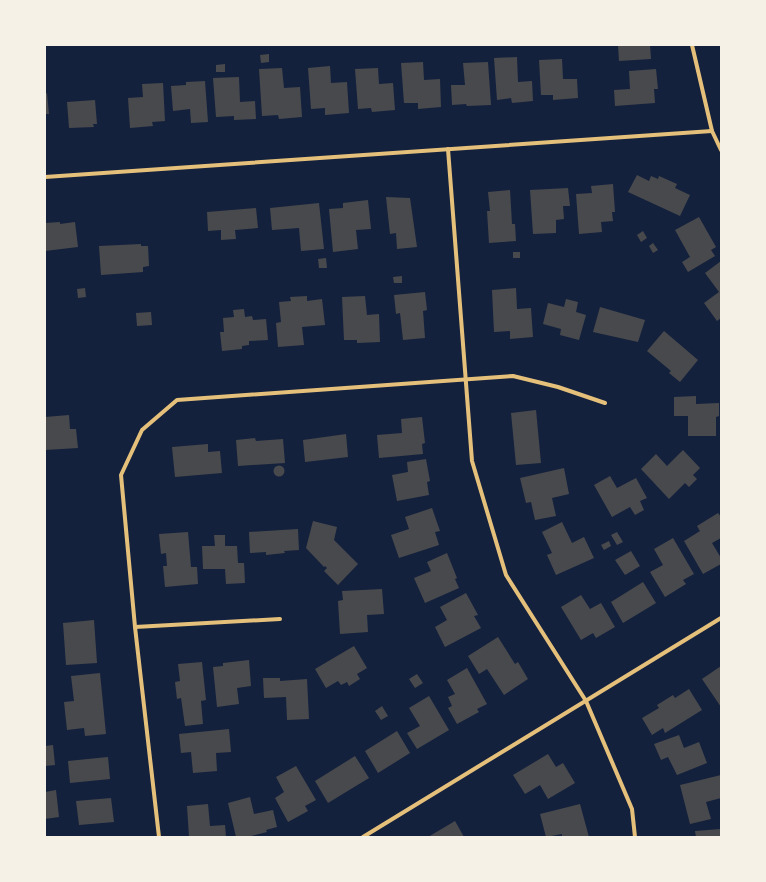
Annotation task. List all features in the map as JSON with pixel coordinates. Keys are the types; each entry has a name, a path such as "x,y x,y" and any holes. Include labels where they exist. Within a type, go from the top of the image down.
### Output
{"street":[{"path":"692,45 712,131 721,150"},
{"path":"45,177 712,131"},
{"path":"448,149 467,380 472,461 506,575 586,702 632,809 636,837"},
{"path":"159,837 135,627 121,475 142,430 177,400 513,376 558,387 605,403"},
{"path":"135,627 280,618"},
{"path":"363,837 586,702 721,618"}],"building":[{"path":"618,45 650,45 651,59 619,61"},
{"path":"269,54 269,62 261,63 260,55"},
{"path":"517,57 518,82 532,81 533,101 512,103 511,98 497,100 494,58"},
{"path":"562,59 563,79 577,79 578,98 553,100 553,95 541,95 539,60"},
{"path":"423,62 424,80 440,79 441,107 418,109 418,103 404,103 401,63"},
{"path":"488,62 491,105 452,105 451,85 465,85 463,63"},
{"path":"225,64 225,72 216,72 216,65"},
{"path":"330,66 331,83 347,82 349,113 325,115 325,108 311,109 308,68"},
{"path":"282,68 284,88 300,87 302,117 279,119 278,115 262,116 259,69"},
{"path":"378,68 379,84 393,83 395,110 372,112 371,108 358,109 355,69"},
{"path":"656,69 658,89 654,89 655,103 615,106 614,90 630,89 629,71"},
{"path":"239,77 240,102 255,101 256,119 234,120 234,116 216,117 213,78"},
{"path":"205,81 208,122 191,123 190,109 173,111 171,86 186,85 186,82"},
{"path":"163,83 165,121 152,122 153,126 130,128 128,98 143,97 142,84"},
{"path":"47,93 49,114 45,114 45,94"},
{"path":"95,100 97,124 93,124 94,127 69,128 67,102"},
{"path":"637,175 649,181 651,176 658,179 659,176 677,184 675,188 690,195 680,216 628,192"},
{"path":"613,184 615,212 612,212 613,221 601,222 602,232 579,234 576,194 592,193 591,186"},
{"path":"568,188 570,206 563,206 564,219 556,220 556,233 533,234 530,190"},
{"path":"510,190 512,224 515,224 516,241 489,243 487,211 490,211 488,192"},
{"path":"386,197 410,198 417,247 397,249 396,233 390,234"},
{"path":"368,200 371,229 356,230 358,249 333,252 329,209 343,208 343,203"},
{"path":"319,203 324,249 301,251 299,228 272,230 270,208"},
{"path":"256,208 258,228 235,230 236,239 221,240 221,230 208,231 207,212"},
{"path":"699,217 716,247 711,250 715,256 688,272 682,262 690,257 675,230"},
{"path":"60,222 60,224 75,222 78,247 45,251 45,223"},
{"path":"643,231 647,238 641,242 637,235"},
{"path":"653,243 658,250 653,253 649,246"},
{"path":"141,244 141,246 148,246 149,266 143,267 143,272 101,275 99,246"},
{"path":"513,252 520,252 520,258 513,258"},
{"path":"326,258 327,268 319,268 318,259"},
{"path":"721,261 721,318 717,321 704,303 719,292 705,273"},
{"path":"402,276 402,283 394,283 393,277"},
{"path":"85,288 86,297 78,298 77,289"},
{"path":"516,288 517,309 531,308 533,337 510,339 510,331 494,332 492,290"},
{"path":"425,292 427,310 423,311 425,338 403,340 400,313 396,314 394,295"},
{"path":"307,296 307,301 322,299 325,325 302,327 304,345 278,347 276,323 281,322 279,302 291,301 290,297"},
{"path":"365,296 367,315 379,314 380,342 357,343 357,340 344,340 342,297"},
{"path":"566,299 578,302 576,312 586,315 579,340 560,335 561,329 543,324 548,303 564,307"},
{"path":"600,307 645,320 638,342 593,332"},
{"path":"244,309 245,317 252,316 253,320 266,319 268,340 249,341 249,345 242,346 242,349 222,351 220,332 224,332 223,318 234,317 233,310"},
{"path":"151,312 152,325 137,326 136,313"},
{"path":"664,331 698,360 680,382 669,373 671,371 647,351"},
{"path":"696,396 696,404 719,403 719,416 716,417 716,436 688,436 688,416 674,416 674,397"},
{"path":"536,410 541,463 516,465 511,413"},
{"path":"69,415 70,429 76,429 78,448 45,450 45,417"},
{"path":"422,417 425,443 422,444 423,454 379,458 377,435 402,433 401,419"},
{"path":"346,434 348,457 305,462 303,440"},
{"path":"255,438 256,441 283,439 285,463 238,466 236,440"},
{"path":"208,444 208,452 220,451 222,473 175,477 172,447"},
{"path":"683,450 700,468 693,475 697,479 689,487 685,483 669,499 641,469 656,454 667,466"},
{"path":"426,459 430,481 427,482 429,495 397,501 392,475 408,472 407,462"},
{"path":"277,466 281,466 283,467 283,475 277,476 274,473 274,469"},
{"path":"564,468 569,494 552,498 556,516 535,520 531,502 526,503 520,478"},
{"path":"610,476 617,488 636,478 647,498 640,501 644,510 635,515 630,507 612,517 594,485"},
{"path":"432,508 440,531 435,532 439,545 399,558 391,535 409,529 405,517"},
{"path":"718,513 721,517 721,538 712,543 721,558 721,564 703,574 684,541 700,531 697,526"},
{"path":"313,521 337,527 334,540 358,564 338,585 324,571 327,568 325,566 324,567 306,548"},
{"path":"562,522 572,543 584,537 594,558 556,575 547,555 552,553 542,532"},
{"path":"298,529 299,550 284,551 285,553 266,555 266,552 250,553 249,532"},
{"path":"188,532 191,567 197,567 198,584 165,587 163,566 167,566 166,553 161,554 159,534"},
{"path":"617,532 623,542 617,545 611,535"},
{"path":"214,535 225,535 225,546 237,546 238,563 244,563 245,583 226,584 225,569 203,569 202,546 215,546"},
{"path":"673,538 694,574 683,580 686,584 665,597 650,572 663,565 654,549"},
{"path":"609,541 611,546 604,550 601,545"},
{"path":"631,551 640,566 625,575 615,560"},
{"path":"447,553 457,578 455,579 459,588 425,603 414,578 431,571 427,562"},
{"path":"643,582 656,603 623,623 611,602"},
{"path":"382,589 384,614 367,615 368,632 340,634 338,601 343,600 342,591"},
{"path":"466,593 478,615 474,616 481,628 445,647 435,627 447,620 440,607"},
{"path":"581,595 590,609 601,603 615,627 596,638 593,633 581,640 561,607"},
{"path":"94,620 97,663 66,665 63,623"},
{"path":"498,637 515,664 518,662 528,679 504,695 487,669 479,674 468,656"},
{"path":"354,646 367,668 357,674 360,679 349,686 347,682 341,685 338,681 326,688 315,669"},
{"path":"249,660 251,686 237,688 239,704 217,707 213,667 223,666 223,663"},
{"path":"202,662 206,700 201,701 203,724 185,726 181,698 177,699 175,682 180,681 178,664"},
{"path":"721,666 721,707 702,679"},
{"path":"467,668 487,704 477,709 479,712 457,724 448,708 452,706 448,697 455,694 447,680"},
{"path":"100,673 106,734 85,736 84,728 67,730 64,702 74,701 71,676"},
{"path":"417,674 423,683 415,688 409,679"},
{"path":"263,678 280,678 280,681 307,679 309,719 287,720 286,697 264,698"},
{"path":"689,689 702,710 665,733 663,728 652,735 642,718 659,708 657,705 673,695 675,698"},
{"path":"429,696 449,730 417,749 407,733 420,726 409,708"},
{"path":"382,706 388,716 381,720 375,711"},
{"path":"229,729 231,752 216,753 217,771 193,773 191,752 181,753 179,734"},
{"path":"397,731 410,753 378,773 365,751"},
{"path":"679,735 684,748 699,742 707,763 677,775 668,757 661,760 654,744"},
{"path":"53,745 55,765 45,766 45,746"},
{"path":"548,754 556,767 563,763 575,783 548,799 540,785 525,794 513,775"},
{"path":"355,756 369,778 328,803 315,781"},
{"path":"108,757 110,779 70,783 68,761"},
{"path":"296,766 316,800 305,806 308,811 288,822 275,798 284,792 276,777"},
{"path":"721,775 721,798 706,802 711,819 690,824 680,785"},
{"path":"56,790 59,817 45,819 45,792"},
{"path":"250,797 254,814 273,810 277,827 266,830 267,832 247,837 236,837 228,803"},
{"path":"111,798 114,822 79,825 76,801"},
{"path":"208,804 210,826 225,825 226,837 189,837 187,806"},
{"path":"580,804 589,837 562,837 562,834 546,837 540,814"},
{"path":"455,821 464,837 428,837"},
{"path":"721,829 721,837 696,837 695,831"}]}
